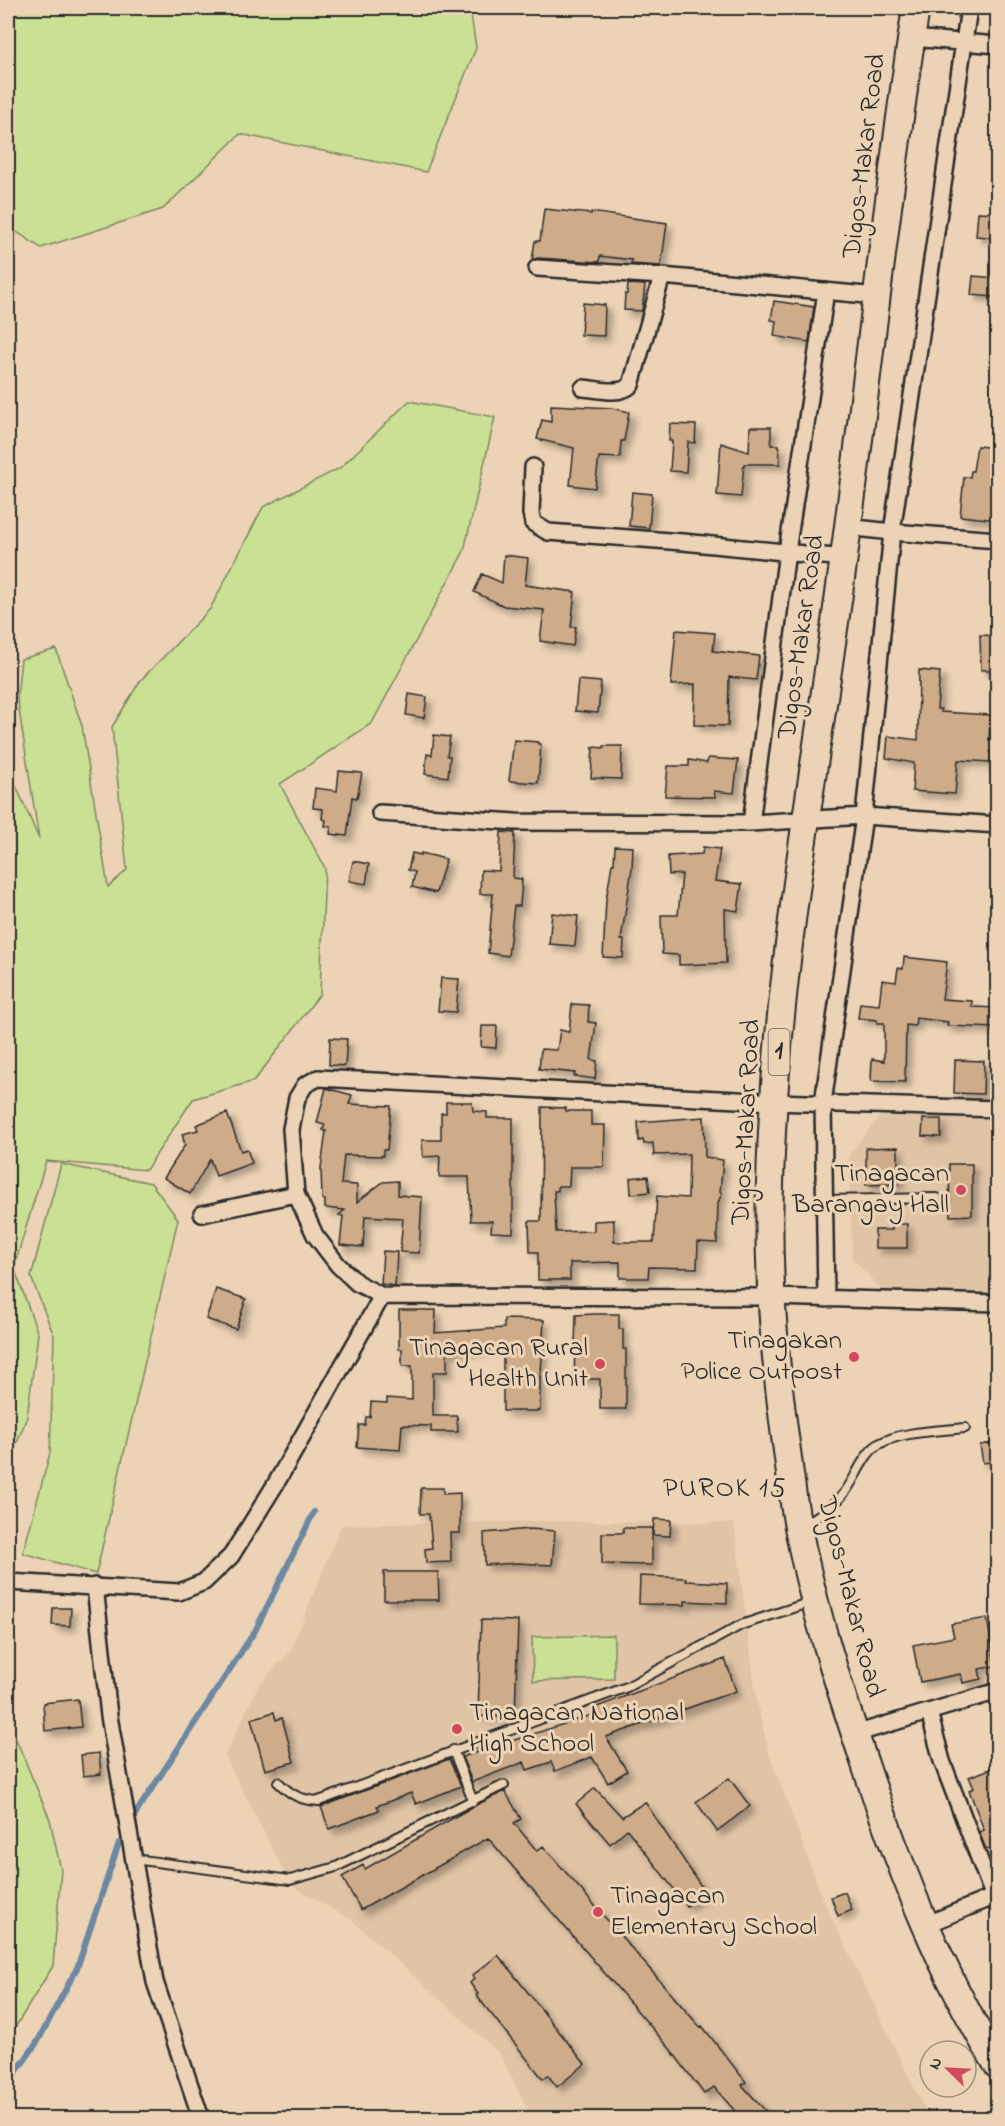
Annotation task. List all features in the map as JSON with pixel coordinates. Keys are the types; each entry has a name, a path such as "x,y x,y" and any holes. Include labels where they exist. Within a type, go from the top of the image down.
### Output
{"highway":[{"name":"Digos-Makar Road","path":"916,8 844,558 788,948 774,1102 770,1185 771,1298 782,1415 798,1529 815,1601 855,1734 897,1857 924,1925 977,2032 998,2066"}],"street":[{"path":"826,1299 823,1103 864,816 892,532 969,8"},
{"path":"911,38 998,45"},
{"path":"537,268 662,276 877,296"},
{"path":"583,388 617,392 631,385 662,276"},
{"path":"751,823 787,552 826,291"},
{"path":"533,467 532,523 548,532 683,542 844,558"},
{"path":"847,527 998,540"},
{"path":"380,813 515,822 751,823 864,816 998,825"},
{"path":"998,1108 774,1102 318,1078 305,1086 297,1098 291,1129 296,1194 315,1235 357,1283 382,1296 771,1298 998,1303"},
{"path":"202,1214 296,1194"},
{"path":"8,1582 179,1592 204,1582 231,1556 275,1485 382,1296"},
{"path":"95,1586 109,1716 155,1982 201,2118"},
{"path":"855,1734 998,1691"},
{"path":"924,1925 995,1902 942,1761 929,1712"}],"lane":[{"path":"825,1200 937,1198"},
{"path":"798,1529 831,1506 844,1493 872,1449 880,1443 898,1437 965,1428"},
{"path":"278,1782 291,1795 319,1801 627,1687 741,1625 815,1601"},
{"path":"453,1750 473,1801"},
{"path":"134,1859 291,1880 336,1867 504,1785"}],"shaded area":[{"path":"883,1113 997,1117 997,1294 882,1290 852,1258 849,1154"},
{"path":"539,1521 734,1523 757,1703 770,1756 825,1904 929,2118 532,2118 500,2054 353,1921 291,1885 225,1756 258,1686 291,1650 341,1525"}],"green space":[{"path":"8,8 470,8 476,48 426,172 240,134 163,209 41,248 8,226"},
{"path":"409,401 495,417 464,551 372,723 280,784 325,868 320,994 254,1081 193,1099 146,1170 46,1161 14,1267 38,1334 27,1417 8,1466 8,767 39,839 17,697 21,659 56,649 82,726 108,887 127,870 112,727 140,681 210,609 263,507 340,468"},
{"path":"61,1164 151,1183 178,1219 96,1574 23,1553 50,1453 54,1336 31,1277"},
{"path":"614,1635 614,1679 533,1681 532,1637"},
{"path":"8,1720 50,1820 61,1870 53,1966 8,2039"}],"building":[{"path":"544,209 591,214 591,212 667,223 661,266 631,264 632,260 600,256 599,262 538,258 532,260 535,241 540,241"},
{"path":"978,212 998,213 998,238 976,236"},
{"path":"973,276 996,278 994,297 971,295"},
{"path":"628,284 645,285 642,311 624,310"},
{"path":"774,301 814,307 809,342 774,336 776,321 771,320"},
{"path":"583,303 605,305 604,336 581,335"},
{"path":"551,405 612,408 629,412 624,441 621,441 620,458 599,457 595,488 570,485 574,448 537,439 542,420 551,422"},
{"path":"670,424 696,425 695,443 688,442 686,472 670,471 672,441 669,441"},
{"path":"750,427 771,427 771,445 779,445 780,464 744,464 741,497 717,495 721,443 749,452"},
{"path":"977,446 998,448 998,520 960,516 964,477 970,477 973,471"},
{"path":"632,492 652,494 649,528 629,526"},
{"path":"504,555 528,558 525,585 575,592 571,627 576,627 573,646 540,641 544,610 504,606 474,592 482,574 502,583"},
{"path":"676,630 715,633 713,651 759,656 756,680 729,677 728,726 694,725 695,684 671,685"},
{"path":"980,635 998,636 998,670 981,670"},
{"path":"919,670 940,672 937,709 941,709 941,712 991,715 989,740 992,740 991,762 958,760 955,794 912,791 914,763 886,758 888,736 918,740"},
{"path":"578,680 601,682 598,713 575,711"},
{"path":"409,694 427,697 424,718 406,715"},
{"path":"434,735 450,737 447,756 450,756 448,777 425,774 427,754 432,755"},
{"path":"514,740 541,744 538,783 509,781"},
{"path":"604,746 622,746 621,779 591,778 593,747 604,748"},
{"path":"708,758 738,760 734,793 714,791 715,797 665,796 668,766 689,766 689,760 707,763"},
{"path":"339,771 362,773 357,798 352,797 347,836 330,834 331,827 325,826 326,820 322,819 323,809 313,808 315,788 337,791"},
{"path":"501,832 515,833 513,878 522,879 520,906 514,906 508,956 488,953 493,894 480,894 481,870 499,871"},
{"path":"615,846 633,847 621,940 624,940 623,958 603,957 606,900 612,864 614,864"},
{"path":"703,847 720,849 715,881 742,884 738,911 725,909 726,963 679,965 679,955 662,954 661,915 678,915 682,874 669,875 668,856 702,854"},
{"path":"412,853 446,859 436,893 412,887 415,872 408,870"},
{"path":"353,861 369,864 366,884 349,881"},
{"path":"552,913 578,916 575,946 549,944"},
{"path":"904,957 947,962 942,999 972,1001 972,1007 998,1008 998,1028 947,1026 948,1022 916,1018 915,1026 906,1025 905,1082 871,1081 872,1059 884,1061 884,1023 858,1018 860,1003 879,1005 882,980 896,982 898,968 903,969"},
{"path":"441,978 459,979 456,1012 438,1011"},
{"path":"572,1004 589,1005 588,1022 596,1023 591,1060 597,1061 595,1079 574,1076 575,1073 539,1069 541,1049 557,1050 560,1030 569,1032"},
{"path":"482,1026 497,1026 496,1048 481,1047"},
{"path":"330,1038 347,1039 345,1066 329,1065"},
{"path":"955,1060 984,1061 983,1094 954,1093"},
{"path":"326,1088 352,1095 349,1104 391,1106 387,1150 383,1150 383,1156 344,1155 341,1184 357,1185 357,1202 383,1182 398,1181 398,1195 422,1197 419,1253 400,1252 403,1218 365,1216 363,1247 340,1245 343,1216 339,1215 345,1210 325,1208 325,1200 322,1199 321,1168 326,1131 323,1130 325,1125 317,1123"},
{"path":"446,1102 472,1102 473,1111 487,1112 487,1118 513,1118 513,1233 491,1232 492,1221 471,1221 469,1177 439,1177 440,1156 423,1157 422,1140 441,1140 441,1113 446,1113"},
{"path":"542,1107 566,1108 566,1111 591,1111 591,1125 605,1125 604,1167 570,1167 569,1186 558,1186 558,1191 554,1191 556,1232 594,1231 594,1221 614,1220 614,1242 654,1242 657,1196 688,1198 689,1154 654,1155 653,1143 644,1144 643,1140 639,1141 638,1122 704,1117 705,1157 723,1160 720,1192 722,1193 718,1203 717,1243 698,1242 697,1268 649,1267 648,1278 620,1278 620,1262 570,1263 570,1280 538,1280 538,1252 530,1252 529,1221 541,1221"},
{"path":"227,1113 241,1151 247,1149 252,1163 216,1176 210,1159 190,1194 164,1178 185,1145 182,1134 198,1130 196,1125"},
{"path":"923,1119 941,1119 941,1137 922,1136"},
{"path":"898,1147 898,1184 866,1185 866,1148"},
{"name":"Tinagacan Barangay Hall","path":"949,1164 972,1164 972,1215 950,1216"},
{"path":"648,1176 650,1192 631,1194 630,1178"},
{"path":"892,1224 907,1224 907,1248 875,1248 875,1230 892,1230"},
{"path":"383,1251 397,1252 395,1286 381,1284"},
{"path":"216,1289 246,1299 236,1329 206,1319"},
{"path":"399,1310 436,1310 435,1333 504,1328 504,1319 544,1320 540,1411 503,1411 503,1348 447,1352 447,1372 433,1372 433,1416 457,1416 458,1432 431,1432 431,1426 402,1425 400,1450 357,1447 359,1425 365,1425 366,1417 370,1417 371,1402 387,1403 387,1398 412,1400 412,1366 402,1366 402,1349 399,1349"},
{"path":"619,1314 619,1329 623,1329 623,1349 626,1349 626,1409 600,1409 600,1379 574,1379 576,1315"},
{"path":"998,1442 998,1461 983,1463 980,1445"},
{"path":"421,1488 443,1488 443,1494 460,1493 460,1533 450,1533 451,1562 426,1563 425,1549 432,1548 429,1514 420,1514"},
{"path":"654,1519 671,1520 670,1536 653,1535"},
{"path":"623,1528 652,1528 652,1565 602,1564 602,1533 623,1533"},
{"path":"530,1529 555,1531 552,1565 518,1563 485,1565 484,1533"},
{"path":"384,1572 438,1572 439,1600 384,1600"},
{"path":"640,1576 727,1583 727,1603 685,1601 685,1605 639,1604"},
{"path":"53,1608 71,1608 70,1626 52,1625"},
{"path":"987,1618 995,1666 979,1669 981,1679 963,1683 961,1674 920,1682 913,1645 954,1637 951,1624"},
{"path":"481,1620 518,1621 515,1717 478,1716"},
{"path":"725,1659 736,1691 606,1737 627,1771 608,1783 592,1757 555,1771 551,1762 527,1770 524,1762 472,1782 462,1757 595,1714 594,1708"},
{"path":"78,1699 81,1727 45,1731 43,1703"},
{"path":"274,1712 276,1720 282,1718 294,1762 265,1770 251,1719"},
{"path":"99,1753 101,1774 83,1776 81,1755"},
{"path":"449,1759 461,1786 416,1804 411,1793 377,1806 379,1810 329,1829 321,1807"},
{"path":"998,1766 998,1861 996,1861 991,1848 986,1849 979,1832 984,1830 969,1790 974,1788 969,1777"},
{"path":"729,1778 750,1806 717,1831 696,1802"},
{"path":"595,1788 622,1817 645,1802 705,1892 687,1906 627,1829 610,1844 576,1804"},
{"path":"505,1791 521,1819 514,1823 537,1851 543,1846 700,2027 702,2026 746,2082 742,2085 772,2118 741,2118 714,2087 704,2094 671,2050 488,1838 361,1910 342,1877 363,1865 365,1869 472,1807"},
{"path":"845,1892 852,1910 838,1916 831,1897"},
{"path":"498,1955 585,2064 557,2087 548,2075 543,2079 476,1995 478,1994 470,1983 474,1979 472,1976"}],"waterway":[{"path":"136,1813 255,1631 314,1512"},
{"path":"8,2084 38,2041 77,1968 119,1843"}],"place":[{"name":"Tinagacan Barangay Hall","path":"961,1190"},
{"name":"Tinagakan Police Outpost","path":"854,1357"},
{"name":"Tinagacan Rural Health Unit","path":"600,1364"},
{"name":"Tinagacan National High School","path":"457,1729"},
{"name":"Tinagacan Elementary School","path":"598,1912"}],"district":[{"name":"PUROK 15","path":"725,1489"}]}
